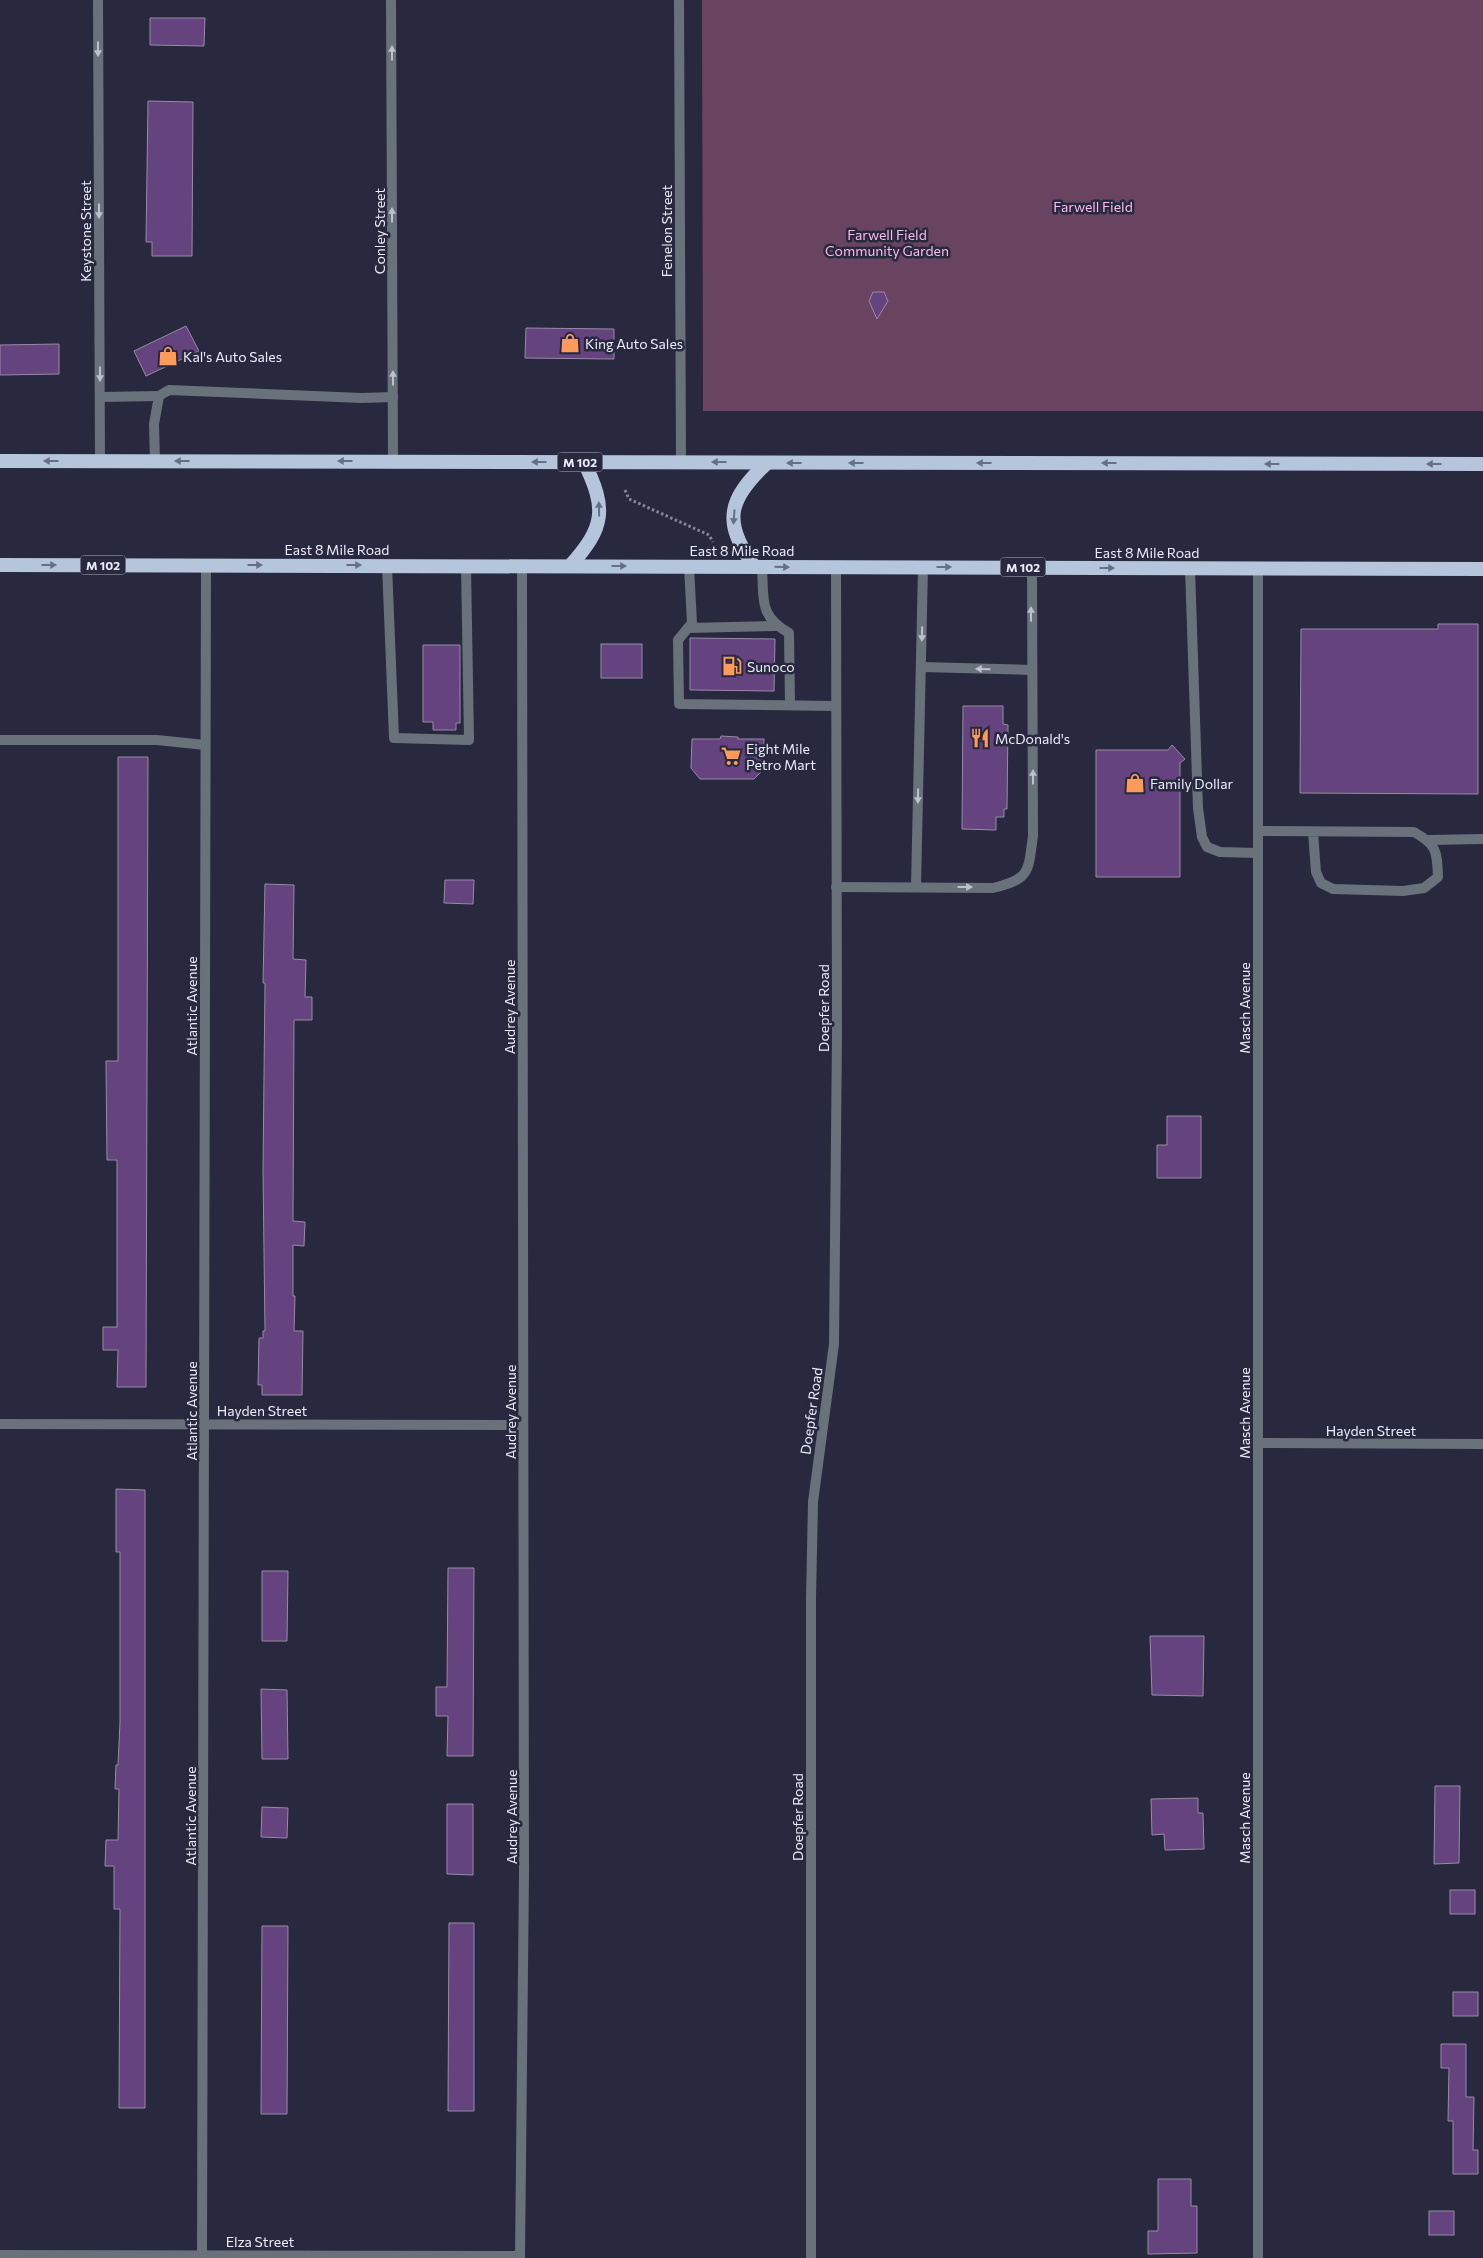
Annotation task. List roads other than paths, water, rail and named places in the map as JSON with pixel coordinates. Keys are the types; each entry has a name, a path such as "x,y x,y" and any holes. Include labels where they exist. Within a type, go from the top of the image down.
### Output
{"highway":[{"name":"M 102","path":"0,461 1483,464"},
{"path":"570,566 585,549 596,531 600,513 599,497 584,462"},
{"path":"758,566 740,548 733,522 735,508 741,493 750,479 767,462"},
{"name":"East 8 Mile Road","path":"0,565 1483,569"}],"street":[{"name":"Keystone Street","path":"98,0 100,461"},
{"name":"Conley Street","path":"391,0 393,461"},
{"name":"Fenelon Street","path":"679,0 681,462"},
{"path":"100,397 159,396 170,390 362,398 393,397"},
{"path":"155,461 154,424 159,396"},
{"name":"Atlantic Avenue","path":"202,2256 206,565"},
{"path":"387,566 394,738 469,740 466,566"},
{"name":"Audrey Avenue","path":"520,2257 524,1873 522,566"},
{"path":"758,566 765,611 776,626 789,633 790,705"},
{"path":"689,567 692,622 678,640 679,704 835,706"},
{"name":"Doepfer Road","path":"811,2258 812,1521 834,1344 837,1036 836,567"},
{"path":"916,887 923,567"},
{"path":"836,887 993,888 1014,883 1023,877 1029,864 1033,836 1032,568"},
{"path":"1190,568 1198,808 1202,837 1207,847 1220,852 1258,853"},
{"name":"Masch Avenue","path":"1258,568 1258,2258"},
{"path":"688,628 776,626"},
{"path":"921,667 1032,670"},
{"path":"0,740 157,740 205,745"},
{"path":"1258,832 1414,832 1429,840 1483,839"},
{"path":"1313,832 1316,872 1321,883 1334,889 1403,891 1424,888 1438,877 1437,856 1429,840"},
{"name":"Hayden Street","path":"0,1424 523,1425"},
{"name":"Hayden Street","path":"1258,1443 1483,1444"},
{"name":"Elza Street","path":"0,2255 520,2257"}],"place":[{"name":"King Auto Sales","path":"570,343"},
{"name":"Kal's Auto Sales","path":"168,356"},
{"name":"Sunoco","path":"732,666"},
{"name":"McDonald's","path":"980,738"},
{"name":"Eight Mile Petro Mart","path":"731,756"},
{"name":"Family Dollar","path":"1135,783"}],"park label":[{"name":"Farwell Field","path":"1093,206"},
{"name":"Farwell Field Community Garden","path":"887,242"}]}
